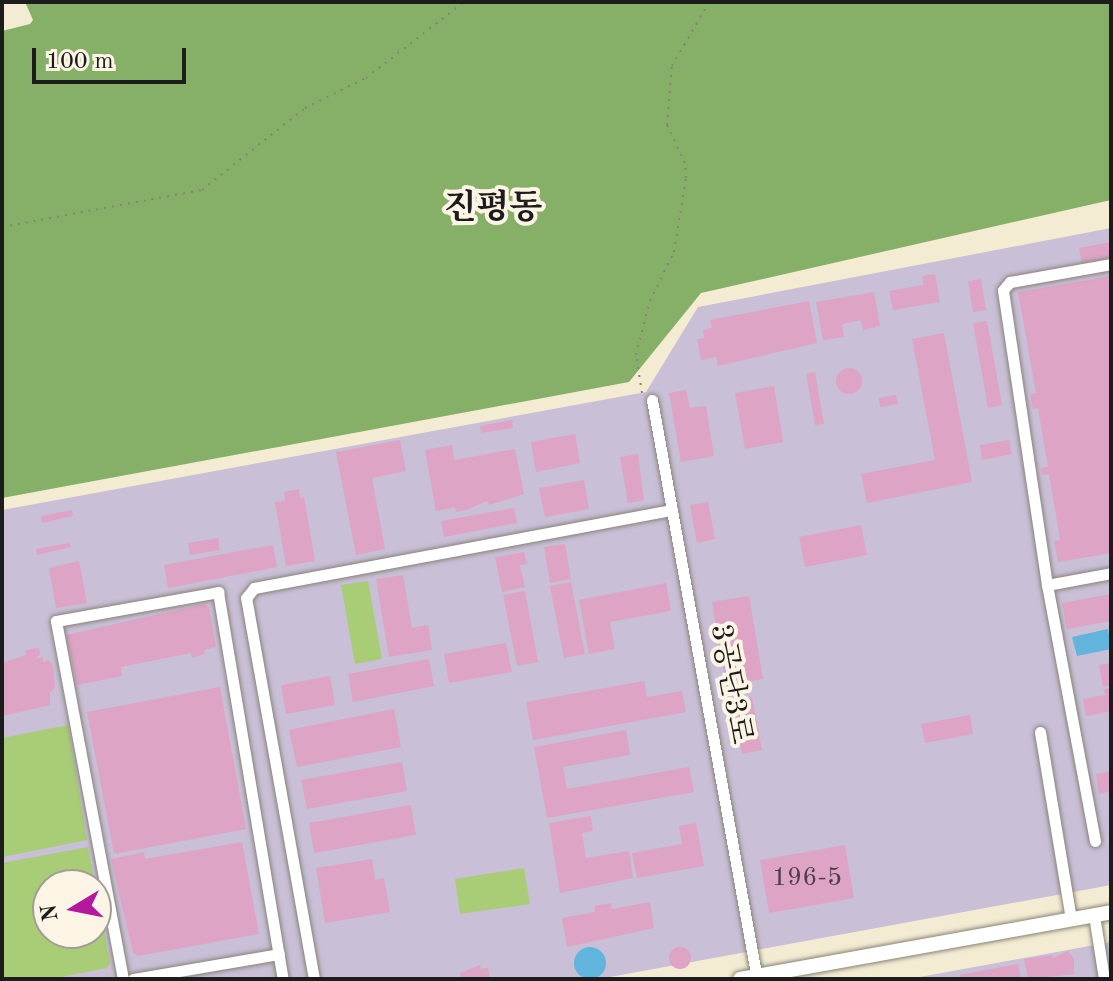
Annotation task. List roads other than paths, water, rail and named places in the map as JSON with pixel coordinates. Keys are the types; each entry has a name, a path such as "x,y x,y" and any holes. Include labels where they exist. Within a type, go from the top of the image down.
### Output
{"main road":[{"path":"740,979 1111,912"}],"street":[{"path":"1095,841 1047,585 1003,290 1010,282 1111,264"},
{"name":"3공단3로","path":"652,400 756,978"},
{"path":"314,979 246,598 254,588 672,510"},
{"path":"1047,585 1111,573"},
{"path":"123,979 56,621 218,592 283,979"},
{"path":"1040,732 1071,919"},
{"path":"1094,915 1104,979"},
{"path":"133,979 279,954"}],"water":[{"path":"1108,629 1111,649 1077,656 1072,637"},
{"path":"590,947 601,952 606,963 601,974 590,979 579,974 574,963 579,952"}],"district":[{"name":"진평동","path":"493,210"}]}
